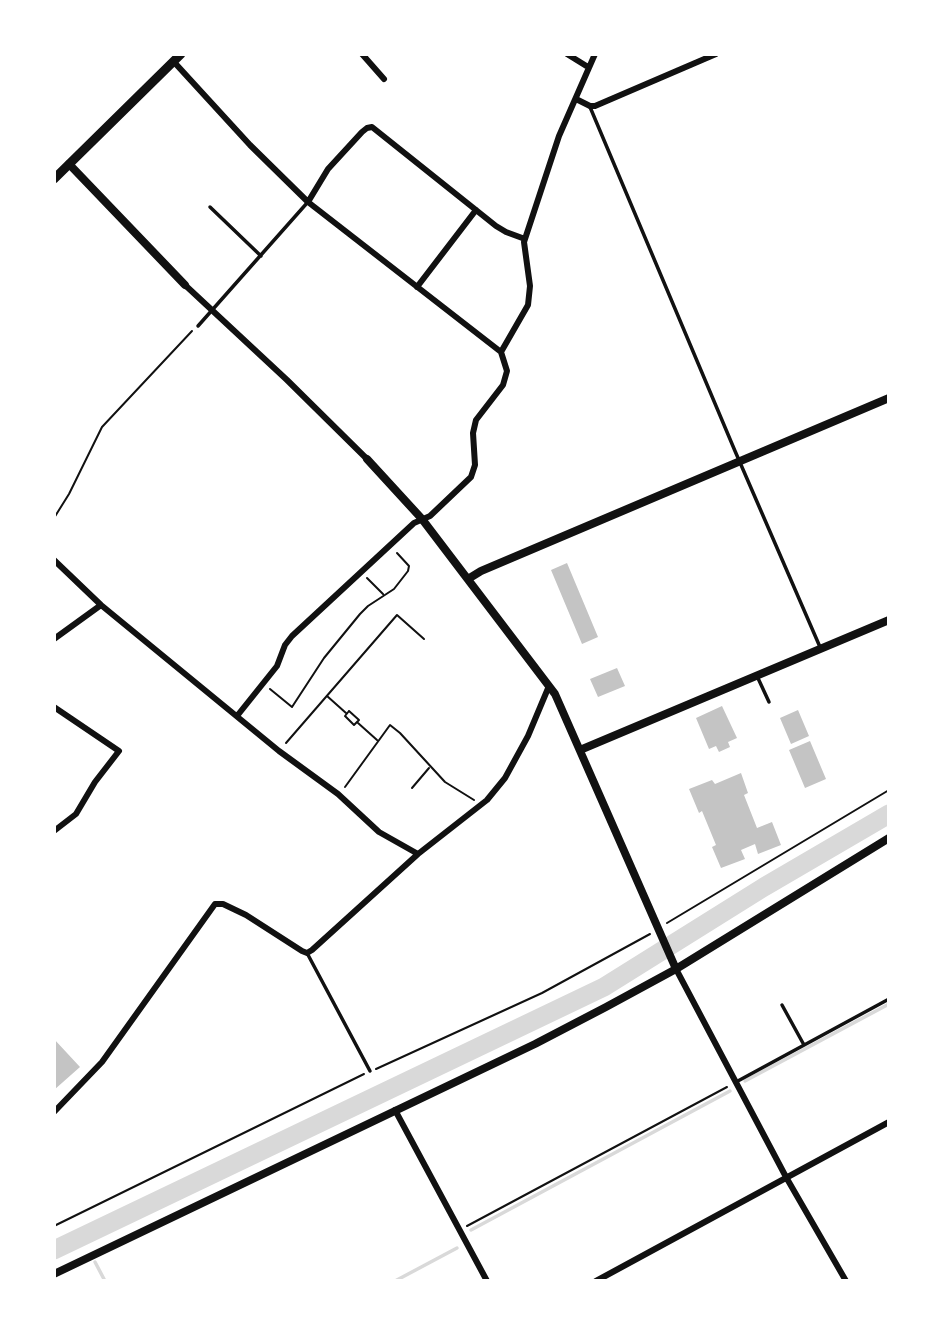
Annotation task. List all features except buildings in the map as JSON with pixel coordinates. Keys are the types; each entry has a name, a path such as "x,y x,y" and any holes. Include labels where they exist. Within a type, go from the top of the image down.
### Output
{"main road":[{"path":"54,179 181,54"}],"street":[{"path":"362,54 384,79"},
{"path":"568,54 588,67"},
{"path":"501,352 528,305 530,286 525,239 559,136 595,54"},
{"path":"576,99 590,106 605,102 716,54"},
{"path":"174,62 250,145 308,202 501,352 508,371 506,378 476,420 473,433 475,465 471,477 430,516 414,523 292,636 285,645 277,666 237,716"},
{"path":"308,202 328,169 367,128 372,127 506,232 525,239"},
{"path":"69,164 185,285 287,380 422,519 549,686 558,700 675,966 786,1177 846,1281"},
{"path":"417,287 476,209"},
{"path":"468,579 889,398"},
{"path":"54,560 101,606 279,751 338,794 379,832 418,854"},
{"path":"54,639 101,606"},
{"path":"580,750 889,620"},
{"path":"54,1112 102,1062 215,904 223,904 246,915 307,953 418,854 487,800 505,778 528,736 549,686"},
{"path":"54,707 119,751 94,782 76,814 54,831"},
{"path":"54,1274 535,1044 675,966 889,838"},
{"path":"395,1110 487,1281"},
{"path":"596,1281 889,1122"}],"lane":[{"path":"590,106 821,649"},
{"path":"198,326 308,202"},
{"path":"210,208 261,256"},
{"path":"757,676 769,702"},
{"path":"307,953 370,1071"},
{"path":"736,1082 889,999"},
{"path":"782,1005 804,1045"}],"path":[{"path":"54,519 102,428 198,326"},
{"path":"276,681 270,689 292,707 352,623 368,606 394,589 408,572 409,566 394,550"},
{"path":"366,576 384,595"},
{"path":"279,751 397,615 425,639"},
{"path":"327,696 347,714 345,716 354,725 357,722 378,741"},
{"path":"343,789 390,725 445,782 474,800 476,808"},
{"path":"412,788 430,768"},
{"path":"54,1226 370,1071 542,993 658,930 889,790"},
{"path":"460,1230 736,1082"}],"waterway":[{"path":"54,1250 604,987 764,887 889,814"},
{"path":"745,1081 889,1004"},
{"path":"471,1230 730,1091"},
{"path":"395,1281 457,1248"},
{"path":"95,1262 105,1281"}]}
